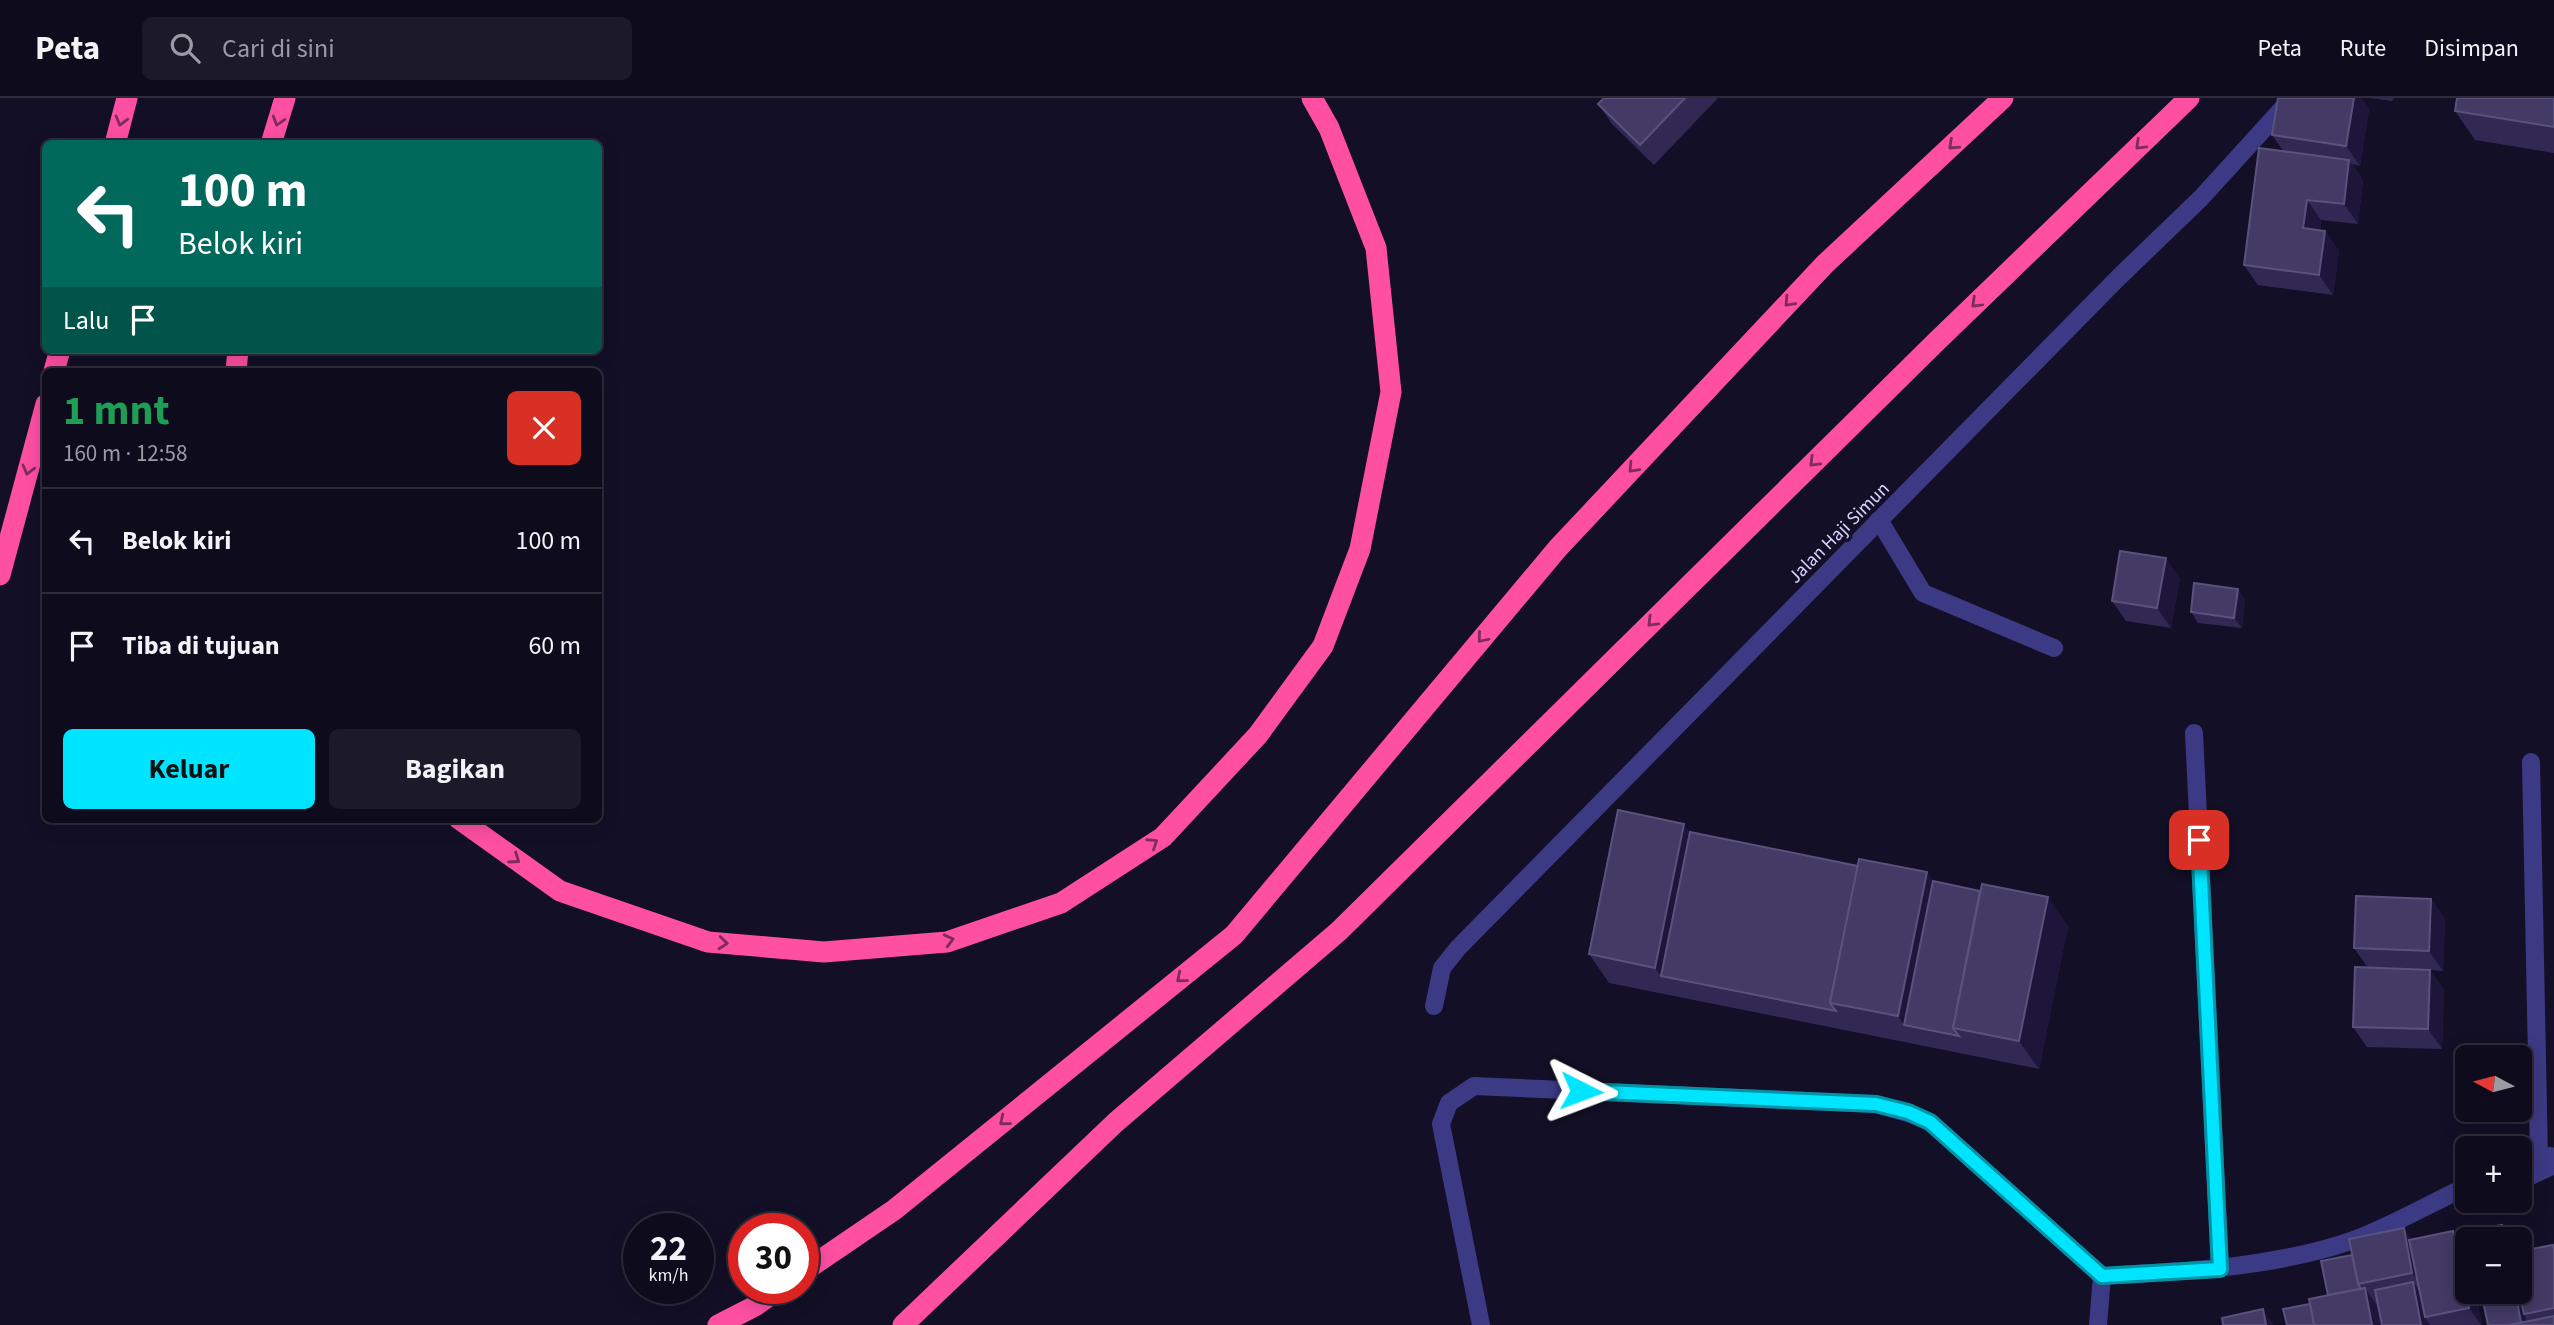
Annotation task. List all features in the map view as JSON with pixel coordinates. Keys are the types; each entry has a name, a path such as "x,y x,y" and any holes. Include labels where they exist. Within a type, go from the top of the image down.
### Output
{"highway":[{"path":"116,140 127,98"},
{"path":"272,140 285,98"},
{"path":"465,823 560,891 708,942 824,953 947,942 1061,903 1163,837 1258,736 1323,646 1360,549 1391,392 1378,261 1376,248 1329,128 1312,98"},
{"path":"819,1261 894,1210 1234,935 1558,548 1825,264 2003,98"},
{"path":"903,1325 1116,1122 1339,931 1938,340 2189,98"},
{"path":"0,575 42,419"},
{"path":"718,1325 758,1304"}],"street":[{"name":"Jalan Haji Simun","path":"1434,1006 1442,968 1458,948 2118,278 2201,198 2292,98"},
{"path":"1879,520 1923,593 2054,648"},
{"path":"2193,733 2220,1269"},
{"path":"2531,762 2549,1160 2532,1172"},
{"path":"1481,1325 1441,1124 1449,1103 1474,1086 1876,1104 1908,1112 1930,1122 2102,1276 2220,1269 2281,1259 2352,1240 2455,1192"},
{"path":"2098,1325 2102,1276"}],"building":[{"path":"1604,98 1685,98 1640,145 1598,104"},
{"path":"2278,98 2354,98 2346,146 2272,135"},
{"path":"2457,98 2554,98 2554,127 2455,111"},
{"path":"2259,148 2349,160 2344,204 2307,200 2303,228 2325,231 2319,275 2244,265"},
{"path":"2120,551 2166,558 2157,608 2112,601"},
{"path":"2194,583 2238,589 2234,618 2191,612"},
{"path":"1618,810 1684,824 1655,968 1589,954"},
{"path":"1690,832 1858,866 1830,1003 1836,1011 1661,976"},
{"path":"1859,859 1927,872 1898,1016 1830,1003"},
{"path":"1933,881 1980,891 1953,1028 1959,1036 1904,1025"},
{"path":"1982,884 2048,897 2019,1041 1953,1028"},
{"path":"2356,896 2431,899 2429,951 2354,948"},
{"path":"2355,967 2430,970 2428,1029 2353,1027"},
{"path":"2404,1228 2412,1273 2358,1284 2349,1239"},
{"path":"2453,1231 2455,1304 2468,1304 2469,1308 2425,1317 2409,1240"},
{"path":"2553,1245 2554,1308 2524,1314 2522,1304 2532,1304 2532,1249"},
{"path":"2352,1255 2361,1289 2328,1295 2321,1261"},
{"path":"2413,1282 2421,1325 2382,1325 2375,1290"},
{"path":"2365,1288 2372,1325 2314,1325 2309,1299"},
{"path":"2310,1304 2314,1325 2287,1325 2283,1309"},
{"path":"2484,1304 2518,1304 2521,1323 2488,1325"},
{"path":"2263,1309 2266,1325 2223,1325 2222,1318"},
{"path":"2554,1316 2554,1325 2509,1325"}],"route":[{"path":"1581,1091 1876,1104 1908,1112 1930,1122 2102,1276 2220,1269 2199,840"}]}
